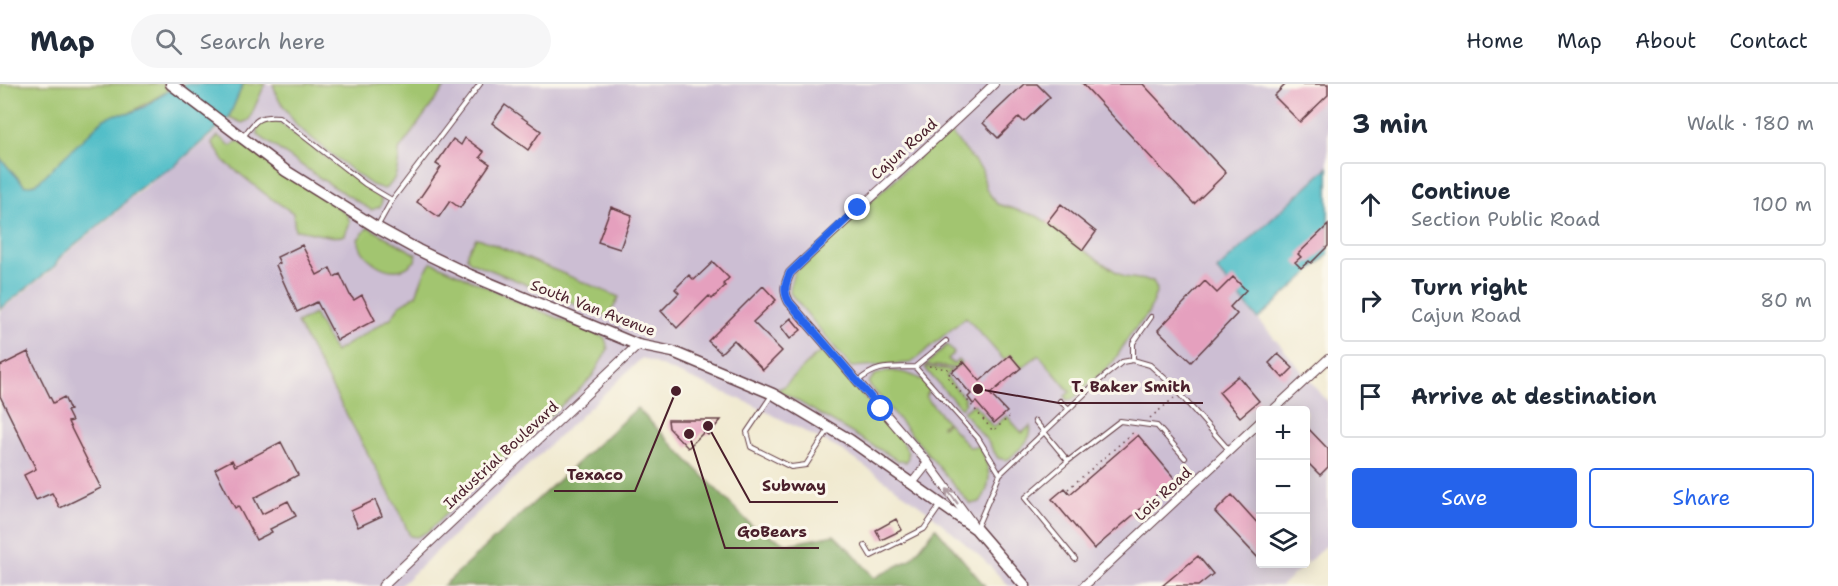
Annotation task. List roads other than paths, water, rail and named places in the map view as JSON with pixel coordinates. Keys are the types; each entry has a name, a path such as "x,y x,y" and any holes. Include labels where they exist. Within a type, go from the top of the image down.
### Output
{"main road":[{"name":"South Van Avenue","path":"171,84 286,171 376,227 470,275 638,345 674,352 773,394 830,428 913,483 976,529 1025,586"}],"street":[{"name":"Cajun Road","path":"858,381 789,302 784,287 790,273 994,84"},
{"name":"Industrial Boulevard","path":"383,586 638,345"},
{"path":"1277,406 1328,359"},
{"path":"858,381 928,463 976,529"},
{"name":"Lois Road","path":"1084,586 1256,426"},
{"path":"913,483 928,463"}],"lane":[{"path":"376,227 392,200 480,84"},
{"path":"243,138 256,119 268,116 279,117 365,184 392,200"},
{"path":"1133,360 1133,343 1151,317"},
{"path":"858,381 870,371 917,366 946,341"},
{"path":"976,529 1000,474 1122,362 1133,360 1150,365 1230,450"},
{"path":"917,366 978,438 1000,474"},
{"path":"773,394 747,432 751,447 791,467 806,465 830,428"},
{"path":"1060,401 1069,409"},
{"path":"1075,559 1025,498 1120,421 1157,426 1185,458"},
{"path":"1035,422 1068,461"},
{"path":"865,546 871,556 924,529 941,505"}],"water":[{"path":"186,84 243,84 228,119 173,167 138,190 121,207 61,256 55,266 0,309 0,158 25,186 36,184 104,119 117,114 128,114 144,107 168,91"},
{"path":"1328,167 1328,255 1258,319 1217,270"}],"place":[{"name":"T. Baker Smith","path":"978,389"},
{"name":"Texaco","path":"676,391"},
{"name":"Subway","path":"708,426"},
{"name":"GoBears","path":"689,434"}]}
